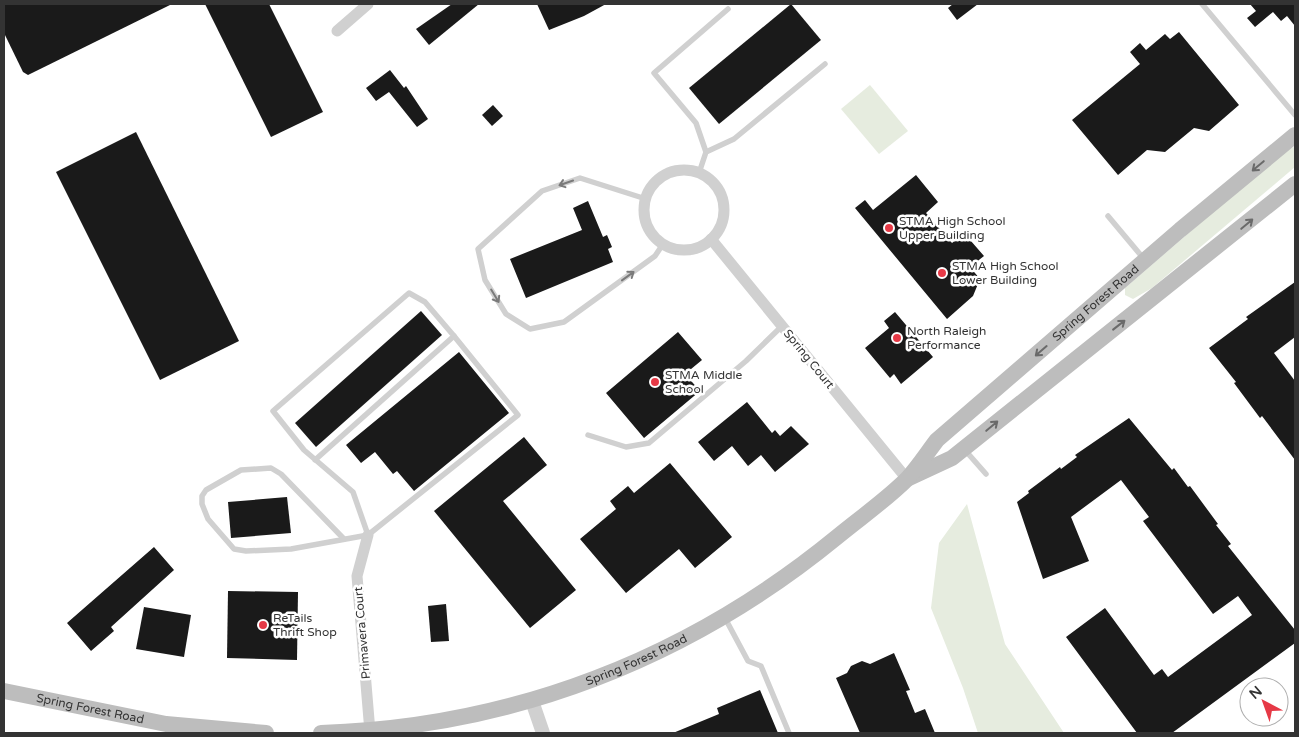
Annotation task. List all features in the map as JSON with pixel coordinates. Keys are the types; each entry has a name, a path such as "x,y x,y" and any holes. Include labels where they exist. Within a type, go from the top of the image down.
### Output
{"main road":[{"name":"Spring Forest Road","path":"321,733 370,732 470,717 532,701 630,666 725,617 809,560 907,479 937,440 1295,134"},
{"name":"Spring Forest Road","path":"907,479 952,458 1295,184"},
{"name":"Spring Forest Road","path":"4,691 166,724 266,733"}],"street":[{"path":"337,31 368,4"},
{"path":"686,170 699,173 710,180 719,190 723,202 722,222 711,239 700,246 688,250 675,249 663,244 653,236 644,212 646,199 651,187 661,178 673,172 686,170"},
{"name":"Spring Court","path":"711,239 907,479"},
{"name":"Primavera Court","path":"368,535 357,576 370,732"},
{"path":"532,701 543,733"}],"lane":[{"path":"1202,4 1295,115"},
{"path":"699,173 706,152 696,123 654,73 728,9"},
{"path":"706,152 734,139 825,64"},
{"path":"646,199 580,178 542,191 478,249 485,280 506,314 530,329 564,322 655,256 663,244"},
{"path":"1108,216 1146,260"},
{"path":"344,539 282,474 271,468 241,470 206,490 202,496 202,504 208,519 234,549 246,551 291,549 368,535 518,415 425,302 409,292 273,412 304,450 353,492 368,535"},
{"path":"588,435 626,447 649,443 746,361 782,326"},
{"path":"316,460 454,336"},
{"path":"964,448 986,474"},
{"path":"725,617 748,661 761,666 789,733"}],"shaded area":[{"path":"870,85 908,131 879,154 841,109"},
{"path":"1294,147 1295,167 1152,288 1133,299 1125,295 1125,288 1280,154"},
{"path":"967,504 1005,644 1064,733 978,733 963,688 931,608 939,543"}],"building":[{"path":"4,4 172,4 28,75 23,72 4,33"},
{"path":"205,4 269,4 323,112 271,137"},
{"path":"452,4 479,4 429,45 416,29"},
{"path":"537,4 606,4 584,16 549,30"},
{"path":"791,4 821,40 719,124 689,88"},
{"path":"953,4 978,4 957,20 948,8"},
{"path":"1250,4 1295,4 1295,26 1287,16 1281,21 1273,12 1255,27 1247,18 1256,11"},
{"path":"1179,32 1239,105 1209,131 1194,128 1165,152 1147,150 1118,175 1072,120 1140,64 1130,52 1140,43 1146,50 1165,34 1170,39"},
{"path":"390,70 404,88 406,86 428,119 417,127 389,92 376,101 366,88"},
{"path":"493,105 503,116 492,126 482,115"},
{"path":"136,132 239,341 160,380 56,172"},
{"path":"916,175 938,202 926,213 952,243 964,233 984,256 970,267 980,279 973,296 947,319 855,208 865,200 873,210"},
{"path":"588,201 603,237 607,235 612,247 608,249 613,262 526,298 510,259 582,230 573,208"},
{"path":"1295,282 1295,337 1274,353 1295,381 1295,460 1262,416 1260,418 1234,383 1236,382 1209,348 1248,319 1246,317"},
{"path":"421,311 442,335 316,447 295,423"},
{"name":"North Raleigh Performance","path":"895,312 933,357 901,384 894,374 890,378 865,348 889,328 884,321"},
{"name":"STMA Middle School","path":"678,332 702,360 685,374 700,391 644,438 606,393"},
{"path":"459,352 509,413 414,491 397,471 393,474 375,452 361,463 346,445"},
{"path":"747,402 772,433 775,430 780,436 791,426 809,444 775,472 761,455 748,466 732,446 714,461 698,442"},
{"path":"1129,418 1172,470 1174,468 1188,487 1190,486 1231,544 1228,546 1295,630 1295,643 1249,677 1239,677 1239,684 1172,733 1137,733 1066,637 1105,608 1154,675 1162,669 1168,677 1252,615 1238,596 1213,614 1143,521 1149,517 1121,480 1071,517 1089,561 1043,579 1017,502 1029,493 1028,491 1060,467 1061,469 1077,457 1075,455"},
{"path":"524,437 547,465 503,501 576,590 530,628 434,511"},
{"path":"670,463 732,537 695,568 679,549 626,593 580,539 616,509 610,501 628,486 634,493"},
{"path":"287,497 291,533 231,538 228,502"},
{"path":"154,547 174,570 111,627 114,631 91,651 67,623"},
{"name":"ReTails Thrift Shop","path":"228,591 298,592 297,660 227,658"},
{"path":"446,604 449,641 431,642 428,606"},
{"path":"144,607 191,615 184,657 136,649"},
{"path":"894,653 910,690 906,691 915,713 925,709 935,733 860,733 836,678 847,673 851,666 862,661 870,664"},
{"path":"760,690 778,733 673,733 719,714 717,708"}],"place":[{"name":"STMA High School Upper Building","path":"889,228"},
{"name":"STMA High School Lower Building","path":"942,273"},
{"name":"North Raleigh Performance","path":"897,338"},
{"name":"STMA Middle School","path":"655,382"},
{"name":"ReTails Thrift Shop","path":"263,625"}]}
